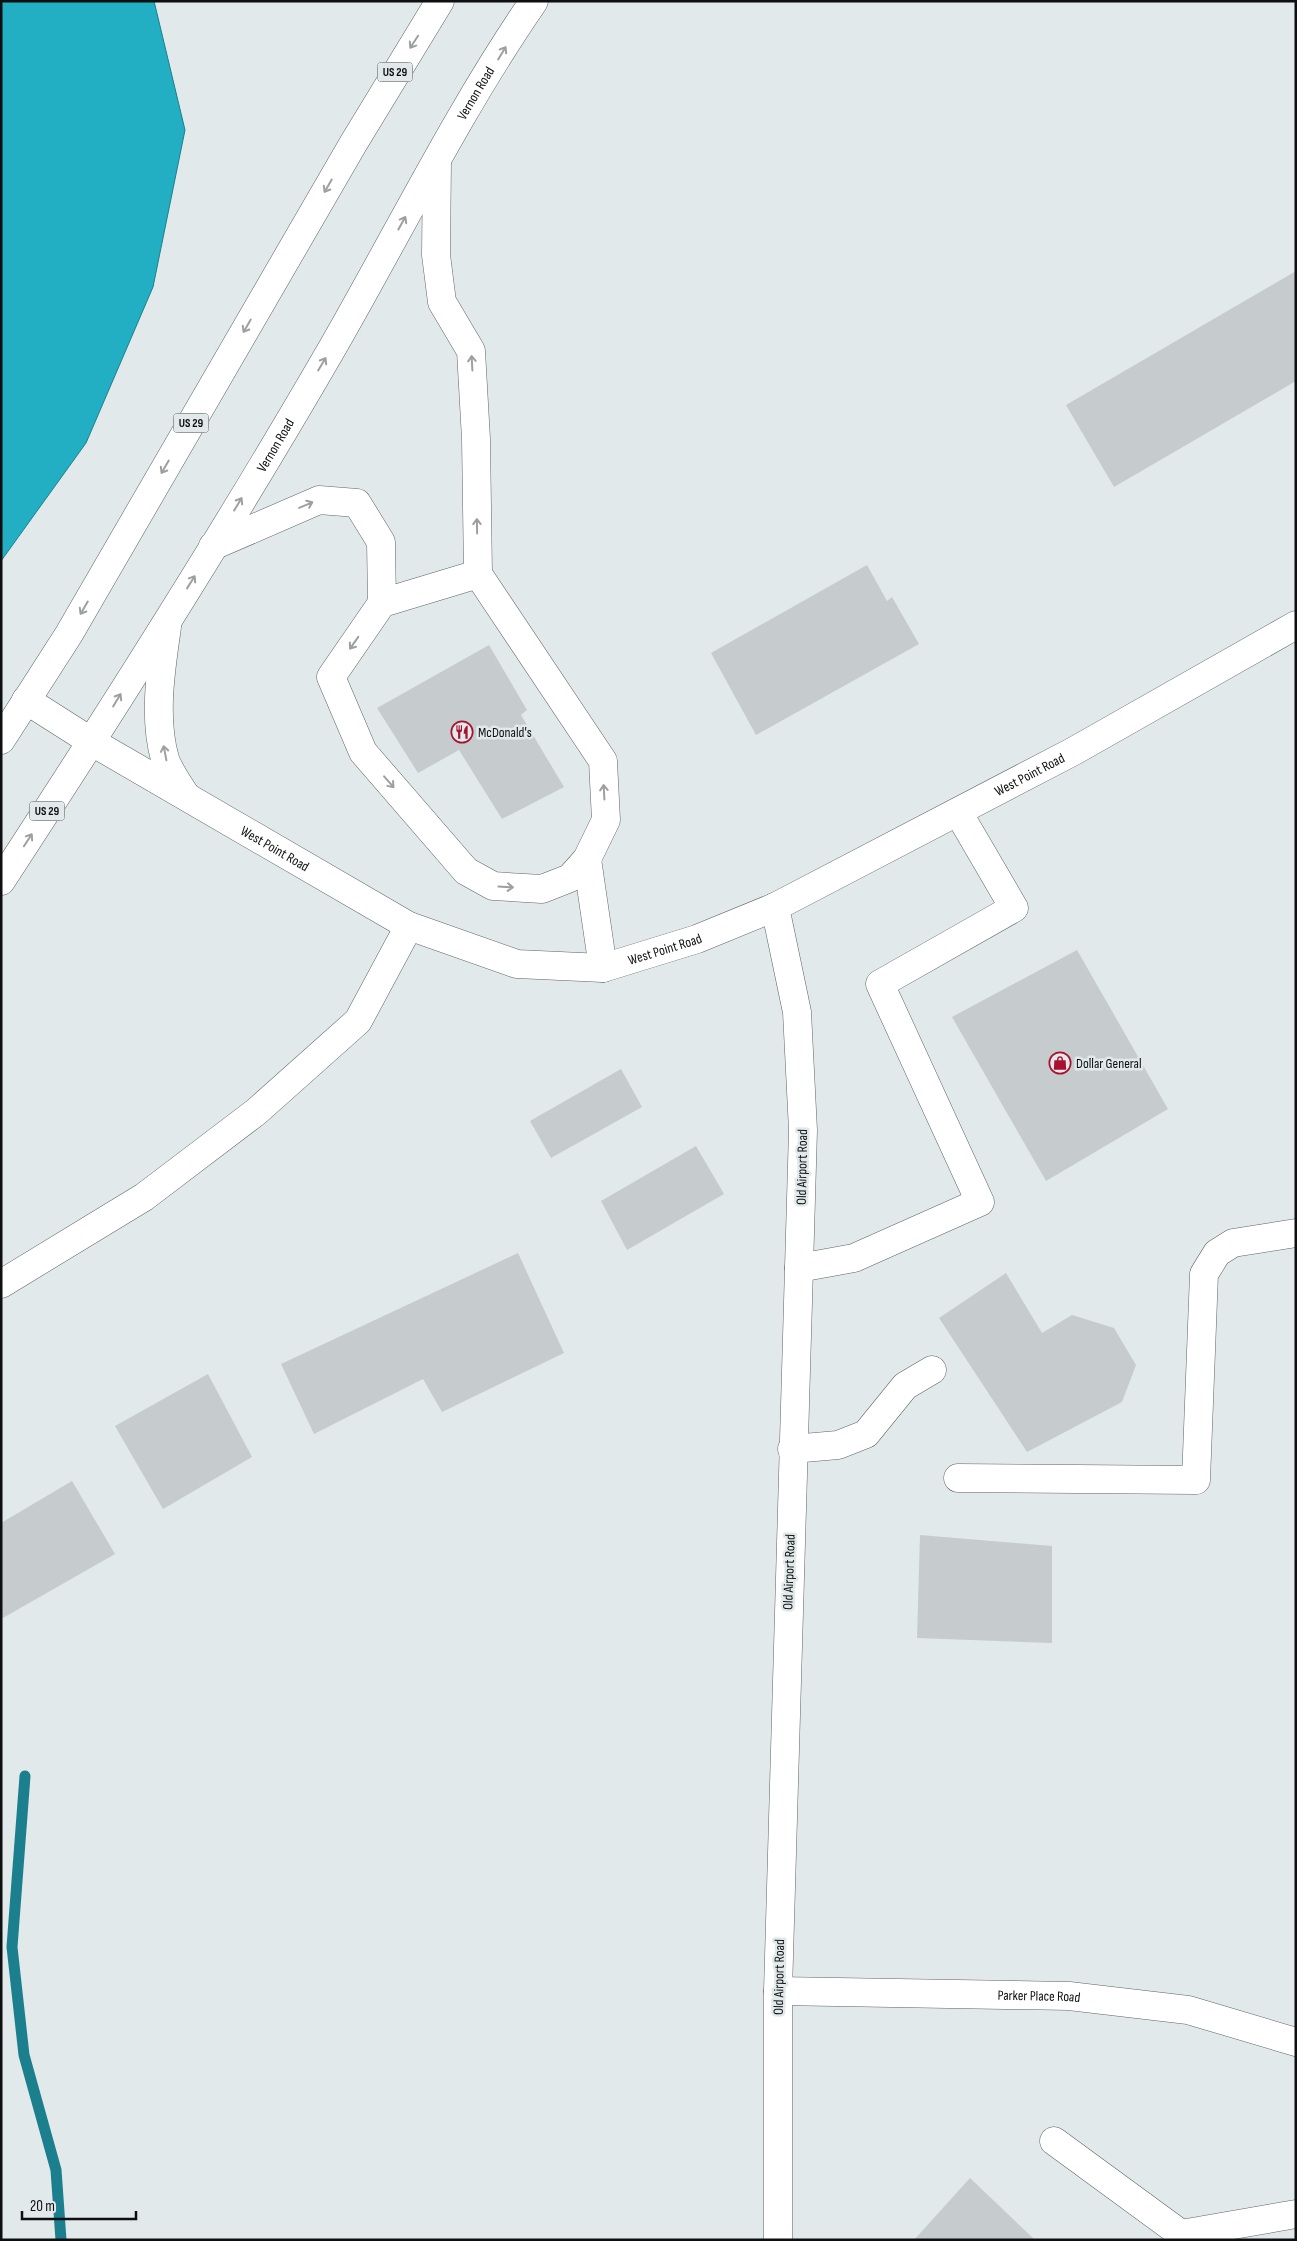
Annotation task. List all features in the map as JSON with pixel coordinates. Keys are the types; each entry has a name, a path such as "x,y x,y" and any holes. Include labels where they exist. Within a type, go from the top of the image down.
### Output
{"street":[{"name":"US 29","path":"1,740 69,634 353,144 440,1"},
{"name":"Vernon Road","path":"1,880 92,742 213,546 333,346 437,161 534,1"},
{"path":"213,546 319,500 357,503 380,542 382,603 331,677 364,752 466,871 493,886 542,889 570,878 587,859 606,820 602,761 478,574 476,439 471,351 442,302 436,255 437,161"},
{"path":"382,603 478,574"},
{"path":"168,618 160,676 160,722 165,760 186,796"},
{"name":"West Point Road","path":"26,700 92,742 409,926 517,964 603,968 697,940 775,907 1074,751 1296,625"},
{"path":"799,1268 854,1258 980,1202 880,984 1014,908 958,812"},
{"path":"587,859 603,968"},
{"name":"Old Airport Road","path":"775,907 797,1012 803,1130 792,1449 778,1991 778,2240"},
{"path":"1,1284 144,1197 256,1112 358,1021 409,926"},
{"path":"958,1478 1196,1480 1204,1274 1217,1254 1233,1243 1296,1233"},
{"path":"792,1449 838,1445 866,1434 905,1386 932,1370"},
{"name":"Parker Place Road","path":"778,1991 1069,1996 1188,2010 1296,2042"},
{"path":"1054,2141 1181,2237 1296,2214"}],"water":[{"path":"1,1 154,1 185,130 153,287 86,443 1,561"}],"building":[{"path":"1296,271 1296,381 1114,487 1066,405"},
{"path":"867,565 887,601 892,597 919,644 756,735 711,653"},
{"name":"McDonald's","path":"489,645 527,710 521,715 564,787 502,819 459,750 418,773 377,708"},
{"name":"Dollar General","path":"1077,950 1168,1109 1046,1181 952,1017"},
{"path":"621,1069 642,1107 551,1158 530,1121"},
{"path":"696,1146 724,1194 627,1250 601,1201"},
{"path":"518,1253 564,1353 442,1412 423,1379 314,1434 281,1364"},
{"path":"1006,1273 1042,1333 1072,1315 1114,1328 1136,1365 1122,1402 1027,1452 939,1318"},
{"path":"208,1374 252,1457 163,1509 115,1426"},
{"path":"72,1481 115,1554 1,1619 1,1523"},
{"path":"920,1535 1052,1546 1052,1643 917,1638"},
{"path":"970,2178 1035,2240 914,2240"}],"waterway":[{"path":"25,1776 12,1947 24,2055 56,2170 61,2240"}],"place":[{"name":"McDonald's","path":"462,732"},
{"name":"Dollar General","path":"1060,1063"}]}
